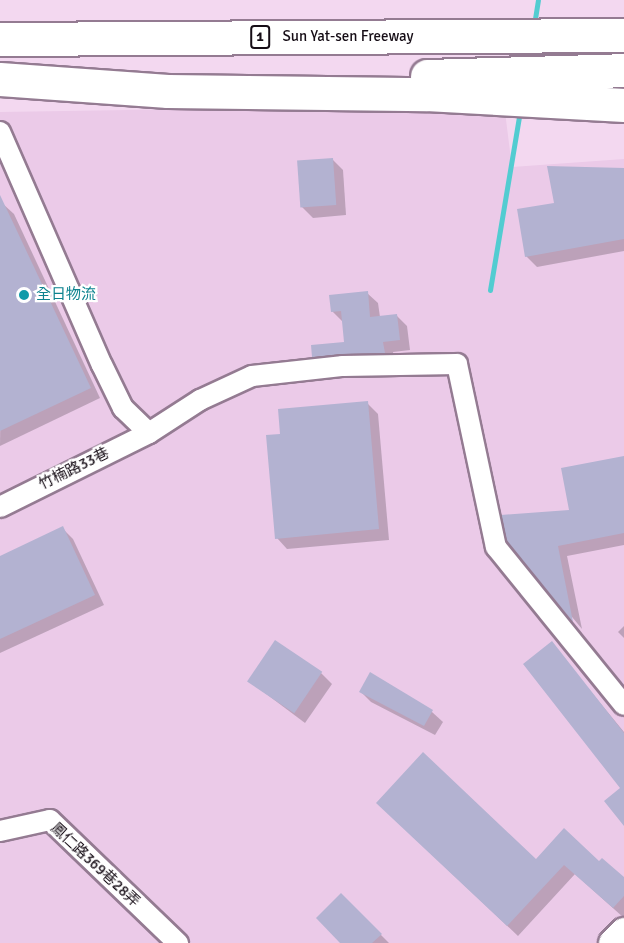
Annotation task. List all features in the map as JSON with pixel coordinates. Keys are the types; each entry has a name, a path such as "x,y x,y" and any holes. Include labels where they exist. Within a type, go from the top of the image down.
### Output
{"highway":[{"name":"Sun Yat-sen Freeway","path":"0,39 624,35"},
{"path":"0,79 168,91 267,90 525,85 624,70"},
{"path":"525,85 624,105"}],"main road":[{"path":"612,943 624,931"}],"street":[{"path":"0,132 8,171 123,408 149,433"},
{"name":"竹楠路33巷","path":"0,507 149,433 200,400 252,376 343,366 457,364 496,547 624,705"},
{"name":"鳳仁路369巷28弄","path":"0,831 50,820 178,943"}],"shaded area":[{"path":"504,104 512,167 624,159 624,917 598,943 0,943 0,112"}],"building":[{"path":"333,158 336,205 300,207 297,161"},
{"path":"547,166 624,168 624,239 525,257 517,209 554,203"},
{"name":"全日物流","path":"0,195 91,388 0,431"},
{"path":"368,291 370,317 397,314 400,340 383,342 385,353 312,357 311,345 344,342 341,311 331,312 329,295"},
{"path":"368,401 379,529 275,539 266,435 280,434 278,409"},
{"path":"624,456 624,533 558,546 573,622 507,542 501,515 569,510 561,468"},
{"path":"63,526 95,595 0,639 0,556"},
{"path":"275,640 322,672 294,713 247,681"},
{"path":"552,641 624,733 624,826 604,801 620,788 523,664"},
{"path":"370,672 433,710 424,726 359,692"},
{"path":"423,752 536,859 564,828 599,861 602,858 624,877 624,896 613,908 564,865 507,926 376,803"},
{"path":"341,893 382,934 372,943 340,943 316,918"}],"waterway":[{"path":"534,25 538,0"},
{"path":"490,290 520,111"}],"place":[{"name":"全日物流","path":"24,295"}]}
